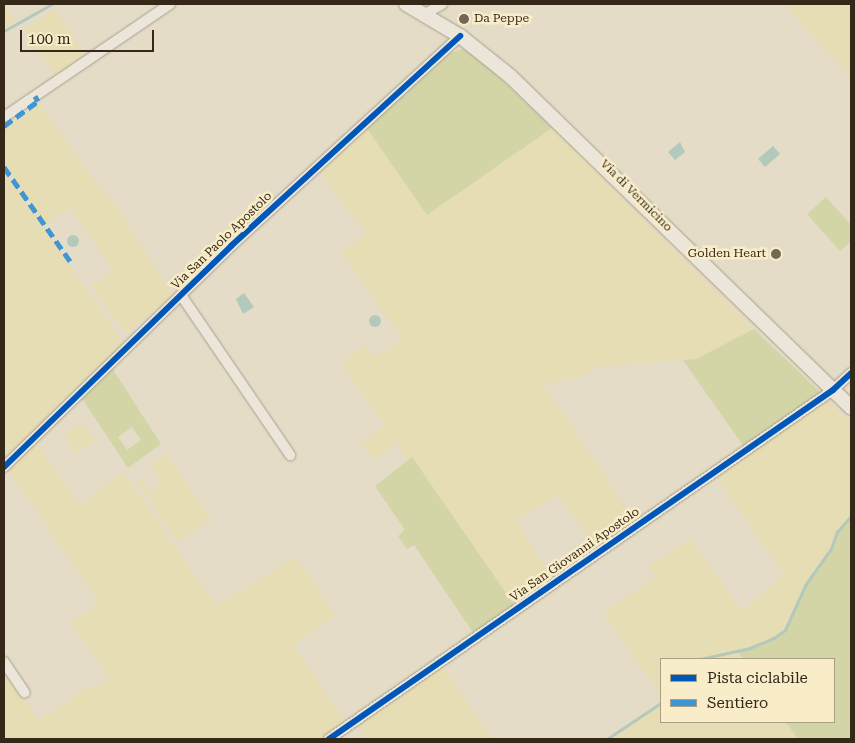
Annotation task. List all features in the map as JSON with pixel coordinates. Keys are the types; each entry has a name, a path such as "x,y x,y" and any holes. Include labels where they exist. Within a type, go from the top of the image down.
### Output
{"main road":[{"name":"Via di Vermicino","path":"406,4 460,36 510,76 600,160 851,408"}],"street":[{"path":"4,117 170,4"},
{"path":"425,14 442,4"},
{"name":"Via San Paolo Apostolo","path":"4,467 181,295 460,36"},
{"path":"181,295 290,455"},
{"name":"Via San Giovanni Apostolo","path":"329,739 833,390 851,373"},
{"path":"4,662 25,693"}],"shaded area":[{"path":"4,4 16,21 4,28"},
{"path":"784,4 851,4 851,78"},
{"path":"55,10 86,54 55,75 24,29"},
{"path":"40,104 104,194 107,192 174,296 125,333 91,286 113,271 70,208 46,224 4,163 4,129"},
{"path":"366,127 427,215 552,128 754,329 696,359 601,366 574,378 544,384 636,522 597,549 558,495 516,520 552,578 515,606 412,457 409,461 397,443 374,460 362,444 385,426 341,362 367,345 376,357 402,339 341,252 366,234 319,170"},
{"path":"680,142 685,152 675,160 668,152"},
{"path":"773,146 780,154 765,167 758,159"},
{"path":"4,170 125,345 4,461"},
{"path":"73,235 79,241 73,247 67,241"},
{"path":"244,293 254,307 243,314 236,299"},
{"path":"373,315 377,315 381,321 377,327 373,327 369,323 369,319"},
{"path":"826,398 851,424 851,516 837,532 831,549 806,584 785,630 774,638 738,652 742,658 660,658 660,695 603,613 655,577 649,566 691,539 742,611 784,574 716,477"},
{"path":"78,425 86,426 96,441 74,453 65,434"},
{"path":"35,441 80,505 123,472 217,606 296,556 336,616 294,645 346,723 322,739 4,739 4,668 38,720 71,700 77,692 111,680 70,623 99,603 7,468"},
{"path":"167,454 211,519 178,542 137,481 142,479 151,492 162,484 151,465"},
{"path":"442,665 492,739 367,739 357,725"},
{"path":"660,704 660,723 787,723 798,739 619,739 615,733"}],"green space":[{"path":"468,47 552,128 427,215 366,127 439,57"},
{"path":"826,197 851,225 851,241 840,251 807,214"},
{"path":"754,329 820,392 744,447 683,360 696,359"},
{"path":"112,368 161,444 128,468 81,397","holes":["132,427 141,440 127,450 118,437"]},
{"path":"412,457 515,606 474,634 414,545 407,549 398,536 405,530 375,486"},
{"path":"851,516 851,739 798,739 787,723 835,723 835,658 742,658 738,652 774,638 785,630 806,584 831,549 837,532"}],"waterway":[{"path":"4,31 52,4"},
{"path":"705,658 750,648 774,638 785,630 806,584 831,549 837,532 851,516"},
{"path":"607,739 660,704"}],"marked path":[{"path":"4,126 38,101 35,96"},
{"path":"4,167 70,261"}],"cycle path":[{"path":"4,467 231,246 460,36"},
{"path":"329,739 833,390 851,373"}],"place":[{"name":"Da Peppe","path":"464,19"},
{"name":"Golden Heart","path":"776,254"}]}
